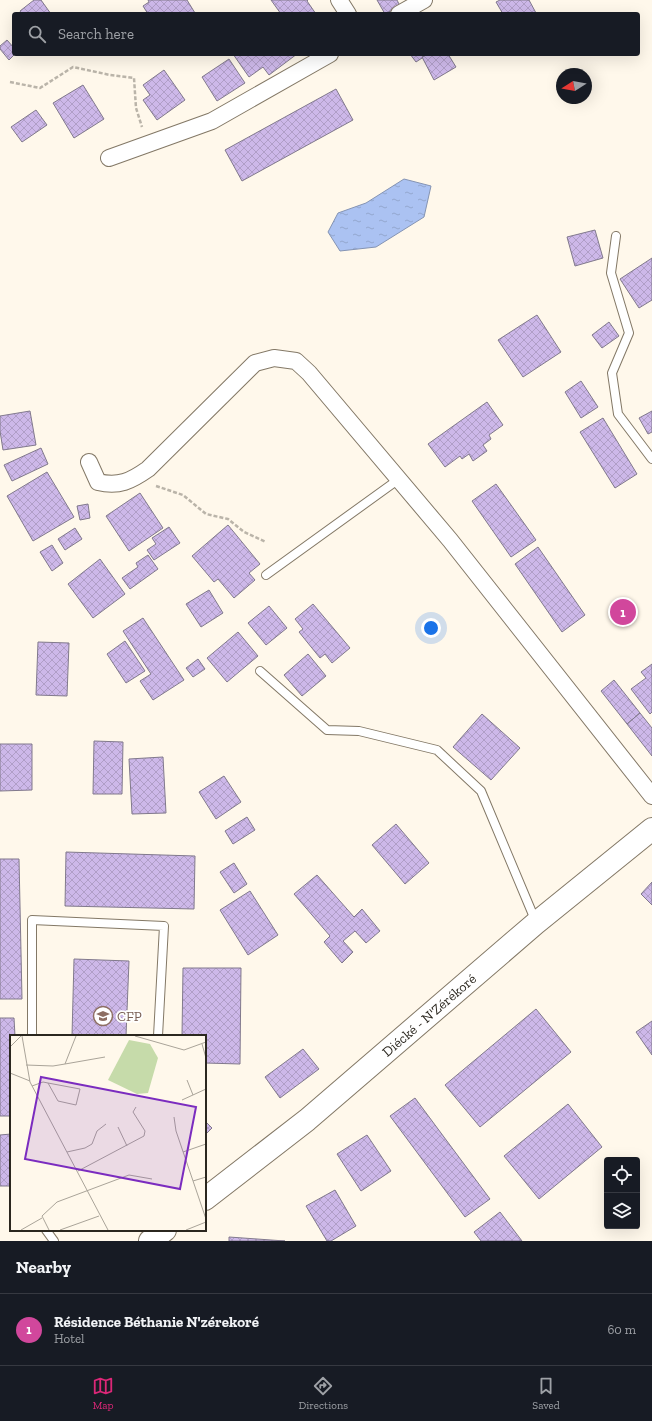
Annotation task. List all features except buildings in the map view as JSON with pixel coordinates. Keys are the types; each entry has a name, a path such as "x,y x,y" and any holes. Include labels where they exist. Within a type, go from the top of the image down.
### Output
{"highway":[{"name":"Diécké - N'Zérékoré","path":"206,1198 307,1120 536,923 652,829"},
{"path":"150,1241 164,1231"}],"street":[{"path":"339,0 347,12"},
{"path":"403,12 424,0"},
{"path":"109,158 212,121 326,56"},
{"path":"89,462 98,482 110,485 134,479 148,469 255,363 274,358 296,362 309,373 450,540 652,796"}],"lane":[{"path":"616,236 611,273 629,333 612,373 618,414 652,459"},
{"path":"266,575 399,479"},
{"path":"260,671 326,730 359,731 437,750 481,791 536,923"},
{"path":"32,1035 32,920 164,926 158,1035"},
{"path":"47,1231 54,1241"}],"path":[{"path":"10,82 40,88 73,67 110,75 134,78 136,108 147,144"},
{"path":"134,479 183,495 206,514 228,519 244,532 266,542"}],"water":[{"path":"404,179 431,186 424,217 376,247 340,251 328,232 338,213 366,203"}],"place":[{"name":"Résidence Béthanie N'zérekoré","path":"623,612"},
{"name":"CFP","path":"103,1016"}]}
